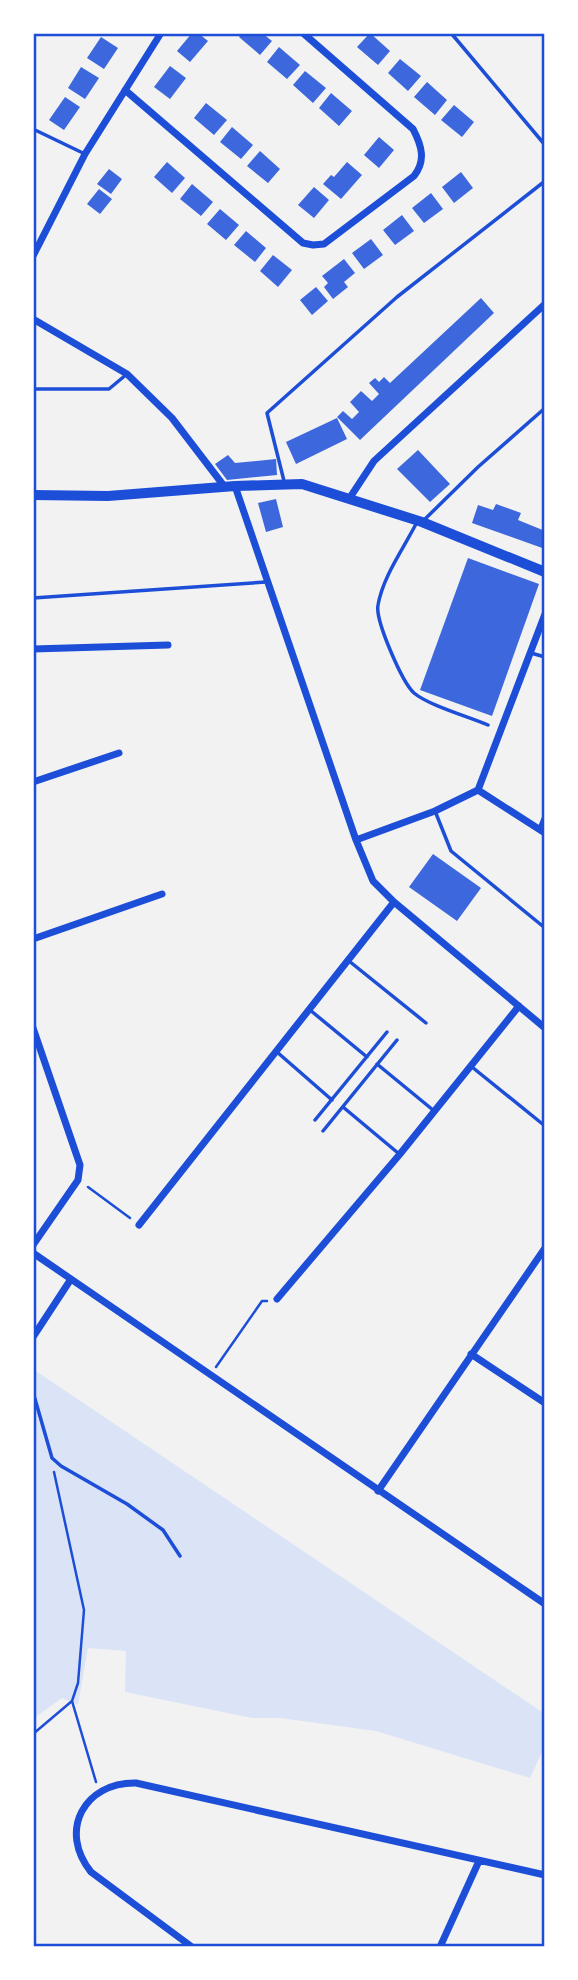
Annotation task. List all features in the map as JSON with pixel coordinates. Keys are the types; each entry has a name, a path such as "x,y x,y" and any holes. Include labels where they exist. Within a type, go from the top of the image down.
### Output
{"main road":[{"path":"33,495 108,495 302,484 420,521 545,572"}],"street":[{"path":"33,256 85,154 161,33"},
{"path":"125,90 303,243 324,244 414,176 421,167 422,153 413,129 303,33"},
{"path":"349,499 374,461 545,304"},
{"path":"33,319 127,374 172,418 230,486 268,582 356,840 373,881 394,902 545,1028"},
{"path":"356,840 435,811 478,790 545,614"},
{"path":"33,649 168,645"},
{"path":"33,782 119,753"},
{"path":"478,790 542,831"},
{"path":"33,939 162,894"},
{"path":"139,1225 394,902"},
{"path":"277,1300 435,1112 519,1006"},
{"path":"33,1027 80,1165 78,1180 33,1245"},
{"path":"378,1491 545,1248"},
{"path":"33,1253 545,1604"},
{"path":"33,1336 71,1279"},
{"path":"471,1354 545,1403"},
{"path":"192,1947 84,1864 77,1846 76,1826 84,1807 99,1791 117,1784 136,1783 545,1875"},
{"path":"440,1947 479,1861"}],"lane":[{"path":"451,33 545,145"},
{"path":"33,129 85,154"},
{"path":"285,485 267,413 397,297 545,181"},
{"path":"33,389 109,389 127,374"},
{"path":"488,725 414,692 380,625 377,607 420,521 545,408"},
{"path":"33,598 268,582"},
{"path":"531,653 545,657"},
{"path":"435,811 451,851 545,928"},
{"path":"542,831 545,814"},
{"path":"349,961 426,1023"},
{"path":"310,1010 367,1057"},
{"path":"315,1120 387,1032"},
{"path":"323,1131 397,1040"},
{"path":"277,1052 332,1100"},
{"path":"377,1064 435,1112"},
{"path":"471,1067 545,1126"},
{"path":"343,1107 400,1154"},
{"path":"33,1392 52,1458 61,1466 127,1504 163,1530 180,1556"}],"path":[{"path":"78,1180 139,1225"},
{"path":"210,1375 262,1301 277,1300"},
{"path":"33,1734 72,1701 78,1683 84,1610 52,1458"},
{"path":"72,1701 99,1791"}],"shaded area":[{"path":"33,1369 545,1714 545,1746 530,1778 376,1731 280,1718 252,1718 125,1692 126,1651 88,1648 78,1705 62,1698 33,1719"}],"building":[{"path":"192,33 198,33 208,41 190,62 177,51"},
{"path":"242,33 262,33 272,41 260,55 239,37"},
{"path":"370,33 390,51 378,65 357,47"},
{"path":"101,37 118,48 104,69 87,58"},
{"path":"279,47 300,65 287,79 267,62"},
{"path":"400,59 421,76 408,91 388,73"},
{"path":"170,66 186,78 170,99 154,87"},
{"path":"81,67 99,78 85,99 68,88"},
{"path":"305,71 326,88 313,103 293,85"},
{"path":"427,82 447,100 435,115 414,97"},
{"path":"331,93 352,111 339,126 319,108"},
{"path":"65,97 80,107 64,130 49,120"},
{"path":"206,103 227,120 214,135 194,118"},
{"path":"454,105 474,122 462,137 441,120"},
{"path":"232,127 253,145 241,159 220,142"},
{"path":"379,137 394,150 379,168 364,155"},
{"path":"260,151 280,169 268,183 247,166"},
{"path":"167,162 185,178 172,193 154,177"},
{"path":"347,162 362,175 341,199 323,184 331,175 334,177"},
{"path":"109,169 122,179 111,194 97,184"},
{"path":"461,172 473,188 454,203 442,187"},
{"path":"192,184 213,202 201,216 180,199"},
{"path":"314,187 329,200 314,218 298,205"},
{"path":"99,189 112,199 100,214 87,204"},
{"path":"431,193 443,209 424,223 412,208"},
{"path":"220,209 239,225 226,240 207,224"},
{"path":"402,215 414,231 395,245 383,230"},
{"path":"246,231 266,248 255,262 234,245"},
{"path":"371,239 383,255 364,269 352,253"},
{"path":"273,255 292,270 278,287 260,271"},
{"path":"344,259 355,273 344,282 348,287 333,299 324,287 328,283 322,276"},
{"path":"316,287 328,301 312,315 300,300"},
{"path":"481,298 494,313 360,440 337,417 343,411 352,419 359,412 350,402 361,391 372,401 379,394 369,383 375,378 379,382 384,377 390,383"},
{"path":"337,418 347,439 296,464 286,442"},
{"path":"418,450 450,484 430,502 397,469"},
{"path":"228,455 235,463 276,459 277,475 227,480 215,464"},
{"path":"276,499 283,527 266,532 258,503"},
{"path":"496,504 521,513 518,520 545,531 545,549 472,523 478,505 493,510"},
{"path":"468,558 539,584 492,716 420,690"},
{"path":"433,854 481,888 457,921 409,887"}]}
